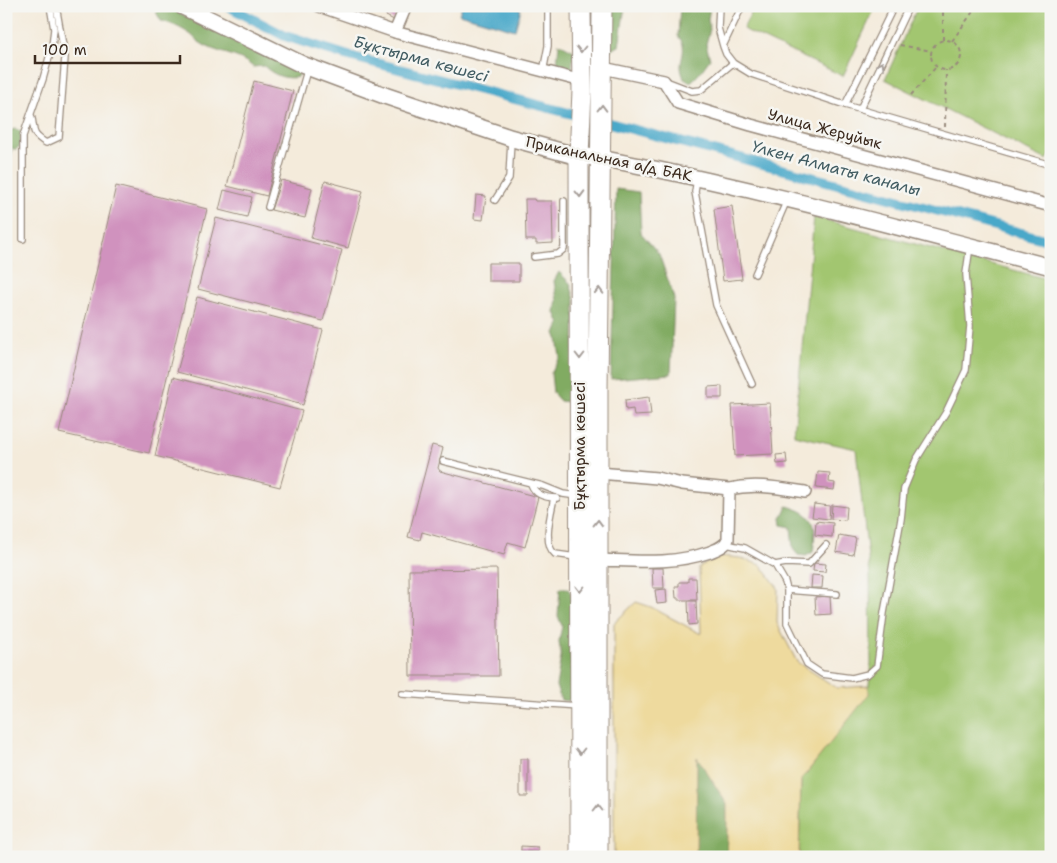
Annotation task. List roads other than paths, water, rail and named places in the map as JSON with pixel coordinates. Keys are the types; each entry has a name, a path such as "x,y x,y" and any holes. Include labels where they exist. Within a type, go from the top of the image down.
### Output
{"main road":[{"name":"Приканальная а/д БАК","path":"182,6 308,67 386,96 511,138 579,156 601,153"},
{"name":"Бұқтырма көшесі","path":"581,6 581,128 572,226 598,473 589,558 589,650 598,857"},
{"name":"Бұқтырма көшесі","path":"589,558 571,495 589,390 601,153 602,6"},
{"name":"Бұқтырма көшесі","path":"580,857 580,706 589,650"}],"street":[{"path":"319,6 395,32 544,72 582,86"},
{"path":"395,32 406,6"},
{"path":"603,68 664,81"},
{"name":"Улица Жеруйык","path":"664,81 678,102 751,125 1051,206"},
{"name":"Приканальная а/д БАК","path":"601,153 788,198 1051,268"},
{"path":"598,473 657,478 682,484 729,489 745,485 805,492"},
{"path":"589,558 664,562 694,557 718,549 726,544 728,539 729,489"}],"lane":[{"path":"23,239 23,136 52,47 54,28 50,6"},
{"path":"30,114 32,116 32,130 36,136 46,142 55,140 58,137 65,57 56,6"},
{"path":"544,72 548,46 548,6"},
{"path":"719,6 718,28 726,54 733,64 751,74 845,105 1051,165"},
{"path":"723,46 742,6"},
{"path":"845,105 894,6"},
{"path":"860,109 909,6"},
{"path":"664,81 692,91 701,90 733,64"},
{"path":"268,207 308,67"},
{"path":"495,200 509,178 511,138"},
{"path":"698,177 695,192 716,305 752,384"},
{"path":"755,274 788,198"},
{"path":"534,257 561,252 572,226 564,201"},
{"path":"726,544 745,548 775,565 788,590 787,623 807,664 822,674 852,678 868,674 877,666 884,613 901,519 904,489 916,460 946,412 966,370 970,326 966,274 970,246"},
{"path":"443,462 543,486 571,495"},
{"path":"531,484 534,491 554,498 571,495"},
{"path":"554,498 548,533 548,546 555,554 589,558"},
{"path":"775,565 786,563 809,564 826,545"},
{"path":"788,590 837,594"},
{"path":"402,694 580,706"}],"water":[{"path":"462,6 510,6 521,9 515,30 459,14"}],"waterway":[{"name":"Бұқтырма көшесі","path":"228,6 285,36 345,55 584,117"},
{"name":"Үлкен Алматы каналы","path":"598,120 1051,241"}]}
